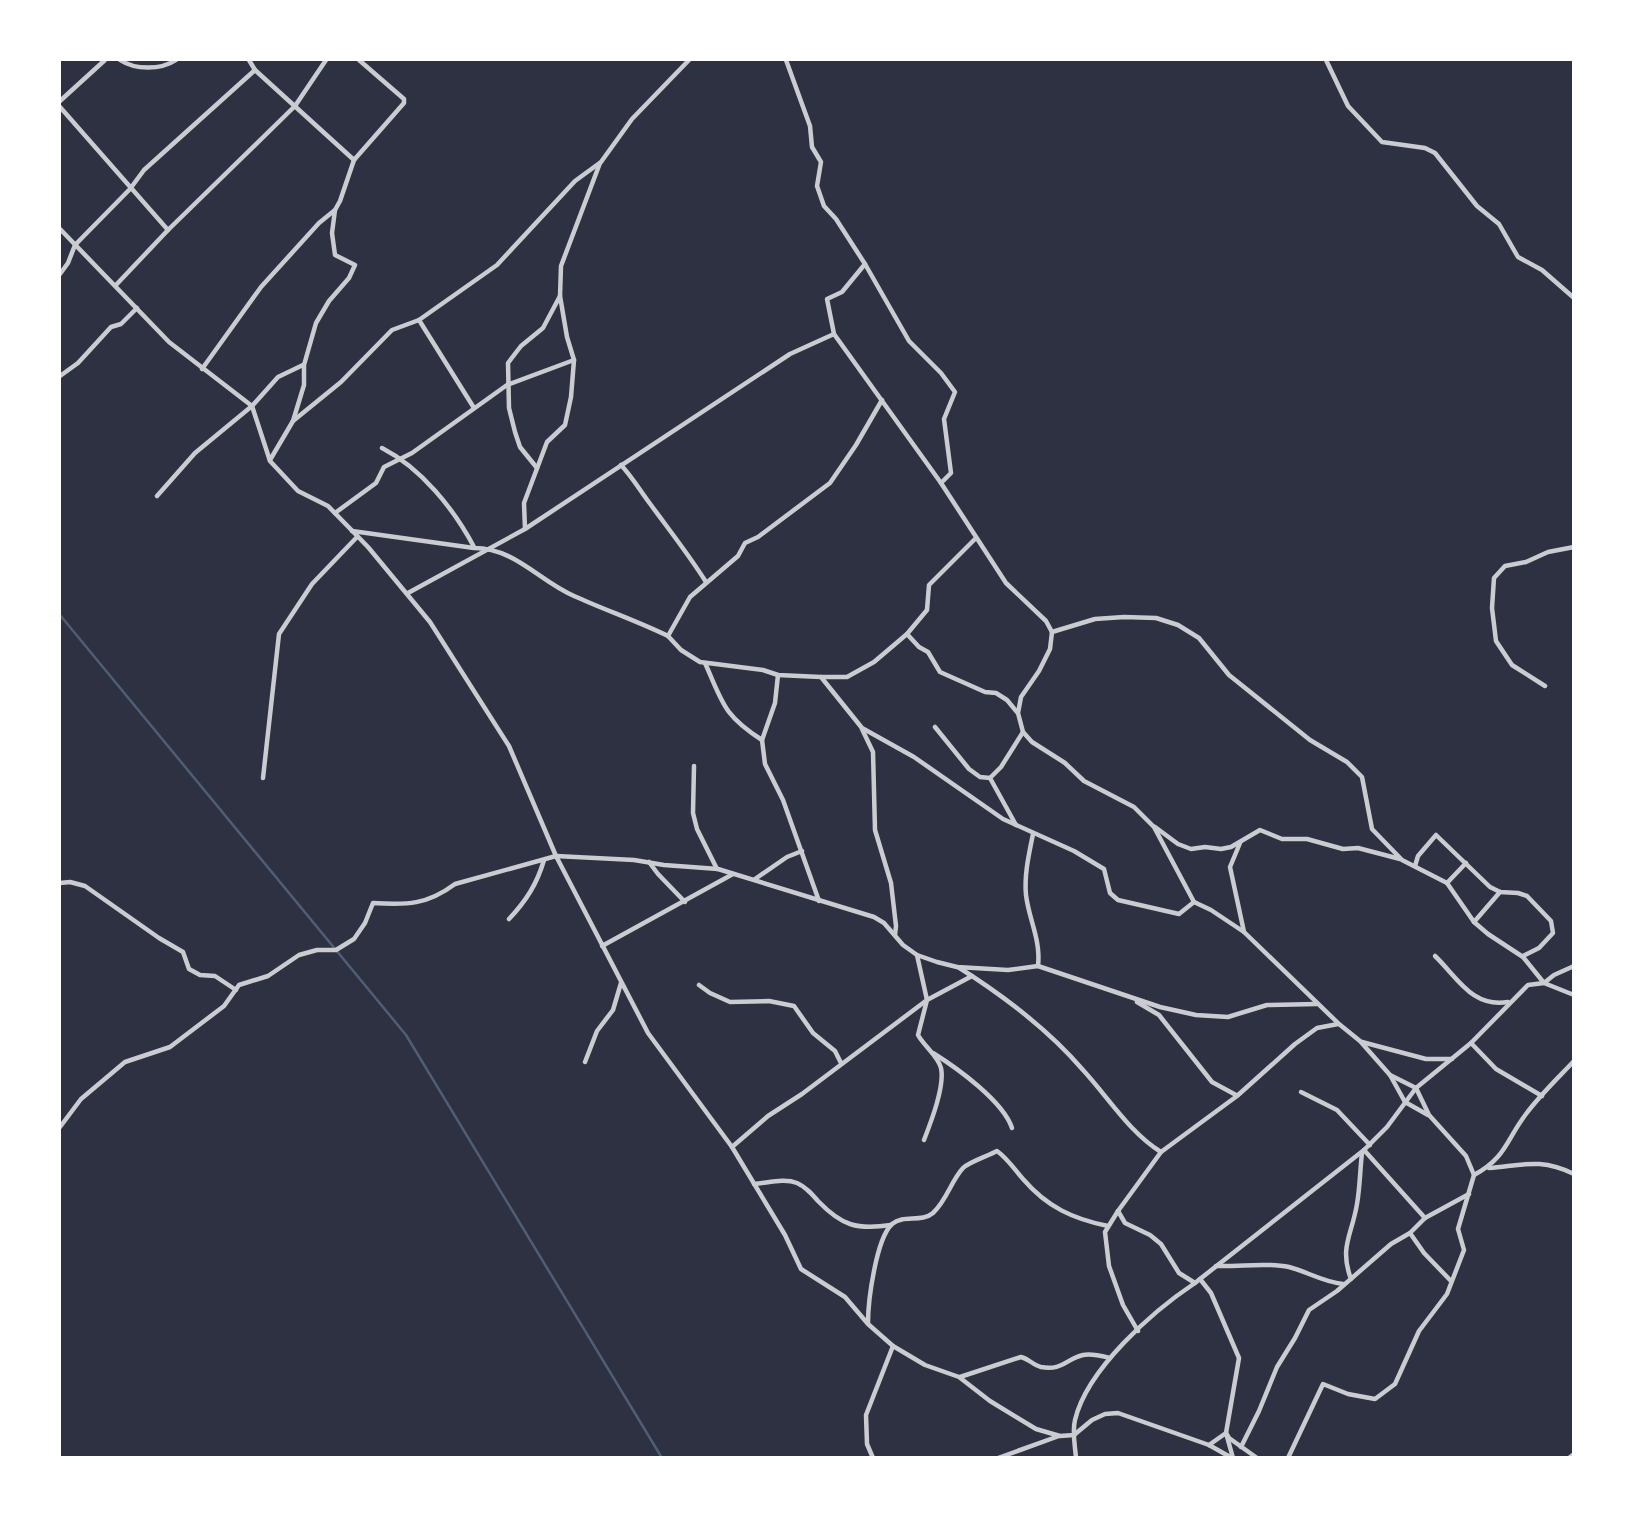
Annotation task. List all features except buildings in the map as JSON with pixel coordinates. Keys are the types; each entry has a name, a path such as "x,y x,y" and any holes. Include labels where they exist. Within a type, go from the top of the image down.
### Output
{"street":[{"path":"60,101 105,60"},
{"path":"120,60 140,68 176,60"},
{"path":"249,60 256,70 354,160"},
{"path":"116,285 168,230 295,106 326,60"},
{"path":"270,461 293,421 304,385 303,365 316,323 329,301 349,278 355,265 335,255 332,233 335,210 354,160 405,101 359,60"},
{"path":"525,529 524,503 547,442 565,425 574,360 560,296 561,265 601,162 632,119 689,60"},
{"path":"786,60 810,126 812,147 821,163 817,187 824,206 836,219 865,264 909,341 941,373 955,392 944,419 951,473 941,483"},
{"path":"1326,60 1348,106 1382,142 1425,148 1435,153 1477,206 1499,224 1514,252 1525,262 1542,270 1573,298"},
{"path":"60,274 75,245 130,189 144,170 256,70"},
{"path":"60,107 168,230"},
{"path":"293,421 341,382 392,330 419,320 497,265 575,181 601,162"},
{"path":"202,369 261,287 319,223 335,210"},
{"path":"60,229 169,342 253,405 270,461 298,491 328,506 335,513 408,593 430,622 509,746 556,856 648,1032 732,1147 785,1236 801,1269 845,1297 868,1324 893,1346 925,1365 960,1377 990,1401 1036,1429 1059,1436"},
{"path":"865,264 842,292 827,299 834,334 941,483 1006,583 1046,621 1052,632 1050,649 1021,697 1018,713 1023,732 1032,742 1065,763 1084,781 1134,807 1154,827 1178,844 1191,849 1221,849 1241,842 1260,830 1282,839 1307,839 1343,849 1368,850 1415,866 1447,883 1474,922 1523,957 1544,983 1573,995"},
{"path":"538,468 520,447 514,432 509,408 508,363 521,346 543,328 560,296"},
{"path":"60,376 78,363 111,327 121,324 137,308"},
{"path":"419,320 474,408"},
{"path":"408,593 525,529 790,354 834,334"},
{"path":"335,513 376,483 384,467 412,453 509,384 574,360"},
{"path":"157,496 195,453 253,405 278,377 303,365"},
{"path":"668,636 691,597 738,556 745,543 765,532 830,483 882,400"},
{"path":"382,449 401,458 439,496 474,548"},
{"path":"621,465 633,477 650,505 684,547 706,582"},
{"path":"351,531 489,548 514,557 568,593 668,636 681,650 705,663 763,670 778,675 821,677 847,677 874,663 907,634 926,610 929,585 976,538"},
{"path":"263,778 279,634 312,584 357,537"},
{"path":"1545,686 1512,665 1496,641 1492,608 1494,578 1505,566 1573,547"},
{"path":"1052,632 1095,619 1156,618 1178,625 1199,638 1229,675 1310,740 1347,762 1362,778 1372,830 1402,860"},
{"path":"907,634 928,652 940,672 985,692 996,693 1007,700 1018,713"},
{"path":"705,663 724,709 735,721 762,740"},
{"path":"778,675 775,704 762,740 765,764 783,800 819,901"},
{"path":"821,677 862,728 873,752 875,830 891,883 895,935"},
{"path":"935,727 969,769 980,777 990,778"},
{"path":"862,728 914,757 1003,819 1074,851 1104,869 1110,893 1118,900 1179,914 1194,902"},
{"path":"990,778 1001,767 1023,732"},
{"path":"694,766 693,813 697,829 718,869"},
{"path":"990,778 1017,826"},
{"path":"1154,827 1194,902 1244,932 1360,1041 1390,1075 1405,1102 1429,1115"},
{"path":"1033,834 1026,875 1026,897 1040,950 1038,966"},
{"path":"1415,866 1418,856 1436,835 1490,887 1500,892 1527,896 1551,921 1553,933 1539,948 1523,957"},
{"path":"1241,842 1230,867 1244,932"},
{"path":"753,880 802,851"},
{"path":"60,1127 81,1099 125,1062 170,1048 224,1006 239,985 268,976 299,955 317,950 336,950 354,939 365,923 373,903 406,905 442,894 456,884 556,856 718,869 874,917 917,955 957,967 1008,970 1038,966 1160,1007 1213,1017 1228,1017 1267,1005 1318,1004"},
{"path":"509,919 526,900 539,877 545,859"},
{"path":"649,862 685,902"},
{"path":"1447,883 1466,863"},
{"path":"602,946 733,874"},
{"path":"60,883 70,882 85,886 183,952 189,968 200,975 215,976 236,990"},
{"path":"1474,922 1500,892"},
{"path":"917,955 927,1000 919,1035 941,1068 934,1112 924,1140"},
{"path":"1435,956 1463,987 1479,1000 1493,1005 1509,1002"},
{"path":"1076,1458 1074,1423 1085,1390 1110,1358 1165,1303 1198,1281 1370,1145 1416,1088 1471,1043 1528,985 1544,983 1573,966"},
{"path":"957,967 1021,1009 1082,1068 1130,1125 1161,1152"},
{"path":"732,1147 768,1116 802,1094 927,1000 972,976"},
{"path":"585,1062 597,1031 613,1010 621,982"},
{"path":"699,985 730,1002 769,1001 794,1006 813,1033 835,1051 841,1063"},
{"path":"1131,998 1159,1015 1212,1082 1237,1096"},
{"path":"1138,1331 1123,1305 1109,1266 1105,1241 1108,1226 1161,1152 1237,1096 1317,1028 1339,1024"},
{"path":"1360,1041 1426,1059 1453,1059"},
{"path":"1471,1043 1496,1069 1542,1096"},
{"path":"928,1050 950,1063 994,1102 1008,1118 1012,1128"},
{"path":"1474,1175 1487,1168 1509,1144 1525,1115 1573,1060"},
{"path":"1288,1458 1323,1384 1348,1394 1375,1399 1395,1384 1419,1331 1447,1294 1464,1250 1458,1229 1474,1175 1466,1156 1429,1115 1416,1088 1390,1075"},
{"path":"1301,1092 1337,1110 1370,1145"},
{"path":"1363,1151 1425,1218"},
{"path":"1351,1279 1345,1263 1345,1248 1352,1230 1363,1151"},
{"path":"754,1184 784,1181 798,1184 808,1189 839,1220 855,1227 870,1228 892,1225 904,1218 920,1219 930,1216 941,1205 965,1166 997,1152 1005,1157 1033,1189 1059,1209 1078,1220 1108,1226"},
{"path":"1487,1168 1531,1162 1559,1167 1573,1174"},
{"path":"1241,1447 1277,1367 1308,1310 1410,1233 1425,1218 1470,1194"},
{"path":"1118,1211 1125,1223 1161,1244 1179,1273 1198,1281 1212,1293 1240,1358 1226,1433 1233,1458"},
{"path":"868,1324 876,1262 892,1225"},
{"path":"1410,1233 1424,1253 1451,1281"},
{"path":"1216,1266 1266,1264 1290,1268 1326,1282 1344,1284"},
{"path":"873,1458 867,1444 866,1415 893,1346"},
{"path":"960,1377 1021,1357 1040,1367 1065,1365 1086,1354 1110,1358"},
{"path":"998,1458 1059,1436 1074,1435 1092,1420 1105,1414 1118,1413 1209,1446 1233,1458"},
{"path":"1209,1446 1226,1433"},
{"path":"1226,1433 1257,1458"},
{"path":"1569,1458 1573,1454"}],"waterway":[{"path":"60,615 406,1035 662,1458"}]}
